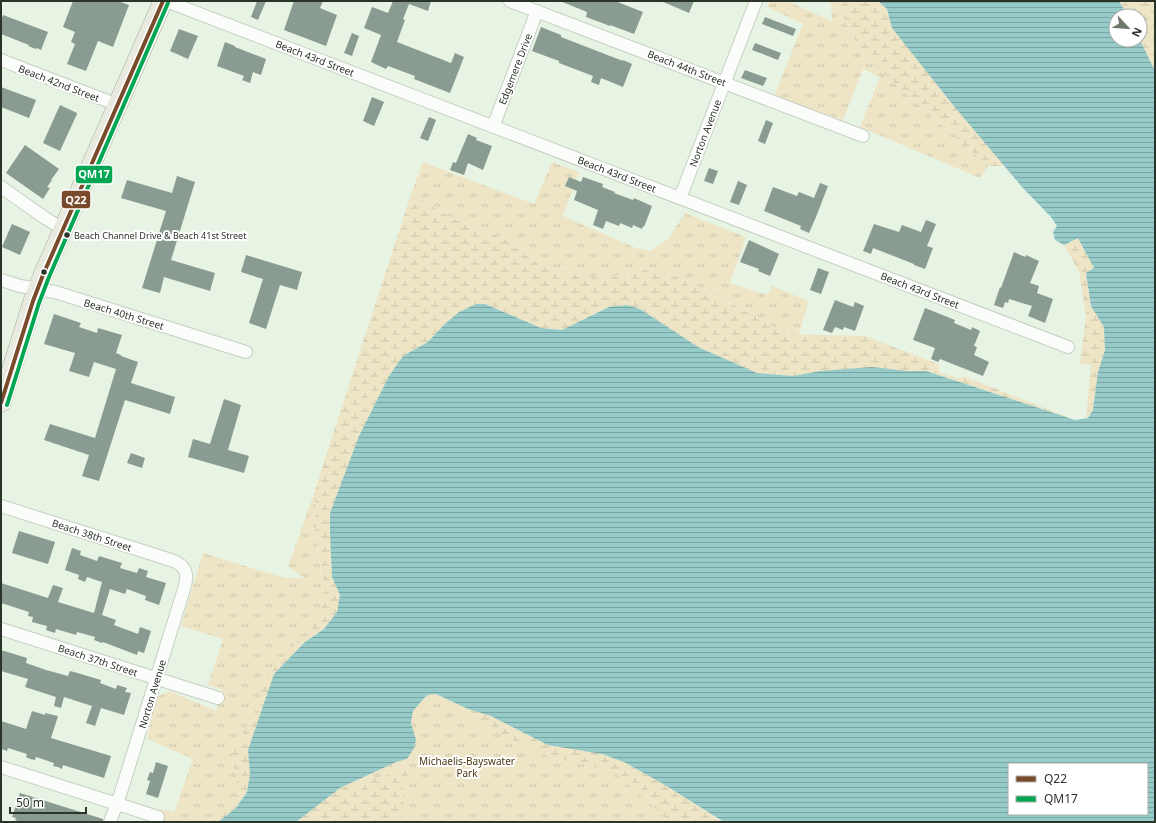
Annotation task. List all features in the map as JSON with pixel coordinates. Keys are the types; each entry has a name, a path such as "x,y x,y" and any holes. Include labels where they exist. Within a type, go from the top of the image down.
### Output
{"main road":[{"path":"2,395 37,289 162,1"}],"street":[{"name":"Beach 43rd Street","path":"166,1 1068,347"},
{"name":"Beach 44th Street","path":"510,1 863,136"},
{"name":"Norton Avenue","path":"680,198 756,1"},
{"name":"Edgemere Drive","path":"493,127 537,11"},
{"name":"Beach 42nd Street","path":"1,60 118,105"},
{"path":"1,187 45,218 63,228"},
{"name":"Beach 40th Street","path":"1,280 20,286 55,292 246,352"},
{"name":"Beach 38th Street","path":"1,506 171,560 181,566"},
{"name":"Norton Avenue","path":"110,822 186,584 186,575 181,566"},
{"name":"Beach 37th Street","path":"1,629 218,698"},
{"path":"1,767 158,817"}],"green space":[{"path":"770,1 787,1 832,21 831,4 825,1 835,1 863,55 988,166 980,178 860,127 880,77 863,69 843,120 774,96 803,24 767,7"},
{"path":"835,1 878,1 887,9 892,28 953,105 1005,166 988,166 863,55"},
{"path":"1119,1 1153,1 1155,4 1155,71 1144,48 1148,48 1148,8 1123,8"},
{"path":"423,162 534,204 552,162 579,172 563,216 636,248 651,251 668,239 685,213 746,237 730,283 767,295 772,286 809,301 799,334 783,334 755,316 678,276 645,270 602,279 542,267 502,237 454,219 411,194"},
{"path":"411,194 454,219 502,237 542,267 602,279 645,270 678,276 755,316 783,334 865,336 938,364 940,373 961,379 963,376 1075,420 926,371 820,371 793,376 756,373 698,347 640,309 627,305 609,307 562,330 541,328 485,304 476,304 445,324 428,342 403,356 389,376 359,436 330,513 332,577 340,595 337,612 324,629 305,642 274,674 248,750 250,774 247,792 236,808 218,822 205,822 234,799 237,778 231,754 257,707 263,683 285,654 318,621 325,591 315,534 316,504 313,496"},
{"path":"1078,238 1094,268 1086,273 1091,306 1104,327 1105,350 1098,372 1093,410 1086,419 1091,365 1080,364 1086,315 1079,272 1064,245"},
{"path":"313,496 316,504 315,534 322,577 340,595 274,674 248,750 247,792 218,822 156,822 160,809 174,812 193,759 147,739 156,697 170,691 216,711 223,690 208,685 223,639 181,626 203,553 285,578 305,578 288,567"},
{"name":"Michaelis-Bayswater Park","path":"436,694 468,709 602,754 703,822 296,822 340,788 396,762 407,759 416,740 411,723 413,711 427,695"},
{"path":"455,703 468,709 491,716 548,745 602,754 624,762 665,785 723,822 671,822 613,771 551,757 470,720"},
{"path":"412,768 403,784 404,816 392,822 296,822 340,788"}],"water":[{"path":"878,1 1119,1 1123,8 1108,8 1108,48 1144,48 1155,71 1155,822 724,822 665,785 624,762 602,754 548,745 491,716 468,709 436,694 427,695 413,711 411,723 416,740 414,748 407,759 396,762 340,788 296,822 218,822 236,808 247,792 250,774 248,750 274,674 305,642 324,629 337,612 340,595 332,577 330,513 359,436 389,376 403,356 428,342 459,312 476,304 485,304 541,328 562,330 609,307 627,305 640,309 698,347 757,373 793,376 820,371 872,367 907,371 926,371 1075,420 1088,418 1093,410 1098,372 1105,350 1104,327 1091,306 1086,273 1094,268 1078,238 1064,245 1055,240 1053,232 1057,226 1051,217 1022,187 953,105 892,28 887,9"}],"building":[{"path":"73,1 118,1 129,5 113,47 98,41 86,71 67,64 75,44 71,42 75,32 63,27"},
{"path":"257,1 266,1 258,20 251,17"},
{"path":"294,1 323,1 320,8 337,15 326,46 284,30"},
{"path":"393,1 431,1 428,11 409,4 403,19 405,20 397,42 451,63 455,53 464,57 450,93 414,79 415,76 388,66 386,69 371,62 381,35 364,28 372,7 388,13"},
{"path":"560,1 615,1 643,12 634,34 586,17 587,12"},
{"path":"661,1 694,1 689,13"},
{"path":"3,15 48,32 41,50 1,34 1,20"},
{"path":"765,17 796,29 793,36 762,24"},
{"path":"541,27 561,35 561,37 632,64 623,87 601,78 599,85 591,82 593,76 532,51"},
{"path":"179,29 198,36 188,59 170,51"},
{"path":"352,33 359,36 352,56 344,53"},
{"path":"225,42 266,59 261,75 253,72 250,83 242,80 244,76 217,66"},
{"path":"755,43 781,53 778,60 752,50"},
{"path":"745,70 767,78 763,86 741,78"},
{"path":"1,87 36,100 29,118 1,107"},
{"path":"372,97 384,102 374,126 363,121"},
{"path":"60,105 77,114 60,151 43,143"},
{"path":"429,117 436,120 428,141 420,138"},
{"path":"766,120 773,123 765,144 758,141"},
{"path":"468,134 477,138 476,140 492,146 483,170 468,163 464,175 450,170 453,162 456,163"},
{"path":"25,145 59,169 47,187 50,188 43,199 6,173"},
{"path":"709,168 718,171 713,184 704,181"},
{"path":"177,176 195,182 171,260 215,273 210,291 164,277 160,293 142,288 166,211 121,198 127,180 172,193"},
{"path":"569,177 581,182 583,177 603,184 602,187 615,192 614,193 633,200 634,198 652,206 644,227 643,226 642,229 633,225 632,228 620,223 619,226 606,221 603,229 593,225 598,210 574,200 577,191 565,186"},
{"path":"738,181 747,185 739,205 730,202"},
{"path":"820,183 828,186 809,233 800,229 801,226 764,211 773,187 797,196 799,192 814,198"},
{"path":"926,220 936,224 927,246 933,248 925,269 873,248 871,254 863,251 874,224 899,232 902,225 921,232"},
{"path":"12,224 30,232 20,255 2,247"},
{"path":"749,240 779,254 770,276 758,271 759,269 740,262"},
{"path":"1014,252 1025,257 1026,255 1039,261 1030,283 1039,286 1037,293 1053,299 1045,323 1028,316 1032,306 1009,299 1008,303 1005,302 1003,308 994,305"},
{"path":"246,255 302,272 297,290 280,285 266,329 249,323 263,279 241,272"},
{"path":"818,268 829,272 821,294 810,290"},
{"path":"835,300 853,307 855,302 864,306 855,331 844,327 843,330 835,327 832,333 823,330"},
{"path":"925,308 955,320 954,323 971,330 972,327 980,331 974,346 977,347 974,355 989,362 983,376 940,359 938,362 931,359 935,348 913,340"},
{"path":"54,314 81,323 79,327 97,333 98,328 122,335 116,353 138,362 131,383 175,397 170,414 125,400 99,481 82,476 89,455 44,440 50,424 95,438 116,369 94,362 89,377 69,371 75,353 44,344"},
{"path":"224,399 241,405 228,450 249,456 244,473 188,457 193,439 210,444"},
{"path":"131,453 145,458 142,468 127,463"},
{"path":"19,531 55,542 48,564 12,553"},
{"path":"72,548 81,551 80,555 97,561 99,556 122,563 120,568 137,573 139,568 148,571 146,577 166,583 159,605 145,600 146,596 127,589 125,594 110,589 102,615 116,620 114,625 138,634 140,627 151,631 144,653 138,651 137,655 94,640 95,637 77,632 76,635 56,629 55,633 46,630 47,626 32,622 33,617 28,616 29,612 1,603 1,583 48,598 53,585 63,588 58,602 94,613 102,582 87,577 85,582 78,579 79,575 65,570"},
{"path":"1,650 27,658 26,663 46,670 68,676 70,671 101,680 100,683 116,689 117,685 127,688 125,692 131,693 124,715 101,708 95,726 86,723 92,706 64,697 61,708 54,706 56,697 25,687 28,679 1,671"},
{"path":"32,711 45,715 45,713 58,716 51,738 111,756 104,778 63,765 62,769 53,766 54,763 36,757 35,760 30,759 26,757 27,754 8,748 7,751 1,749 1,721 26,729"},
{"path":"156,762 168,766 158,798 146,794 150,781 147,780 150,772 153,773"},
{"path":"20,793 103,819 103,822 20,822 15,820 16,818 12,817"}],"transit line":[{"name":"Q22","path":"1,403 33,301 43,275 163,1"},
{"name":"QM17","path":"7,405 39,303 49,277 168,3"}],"place":[{"name":"Beach Channel Drive & Beach 41st Street","path":"67,235"}]}
